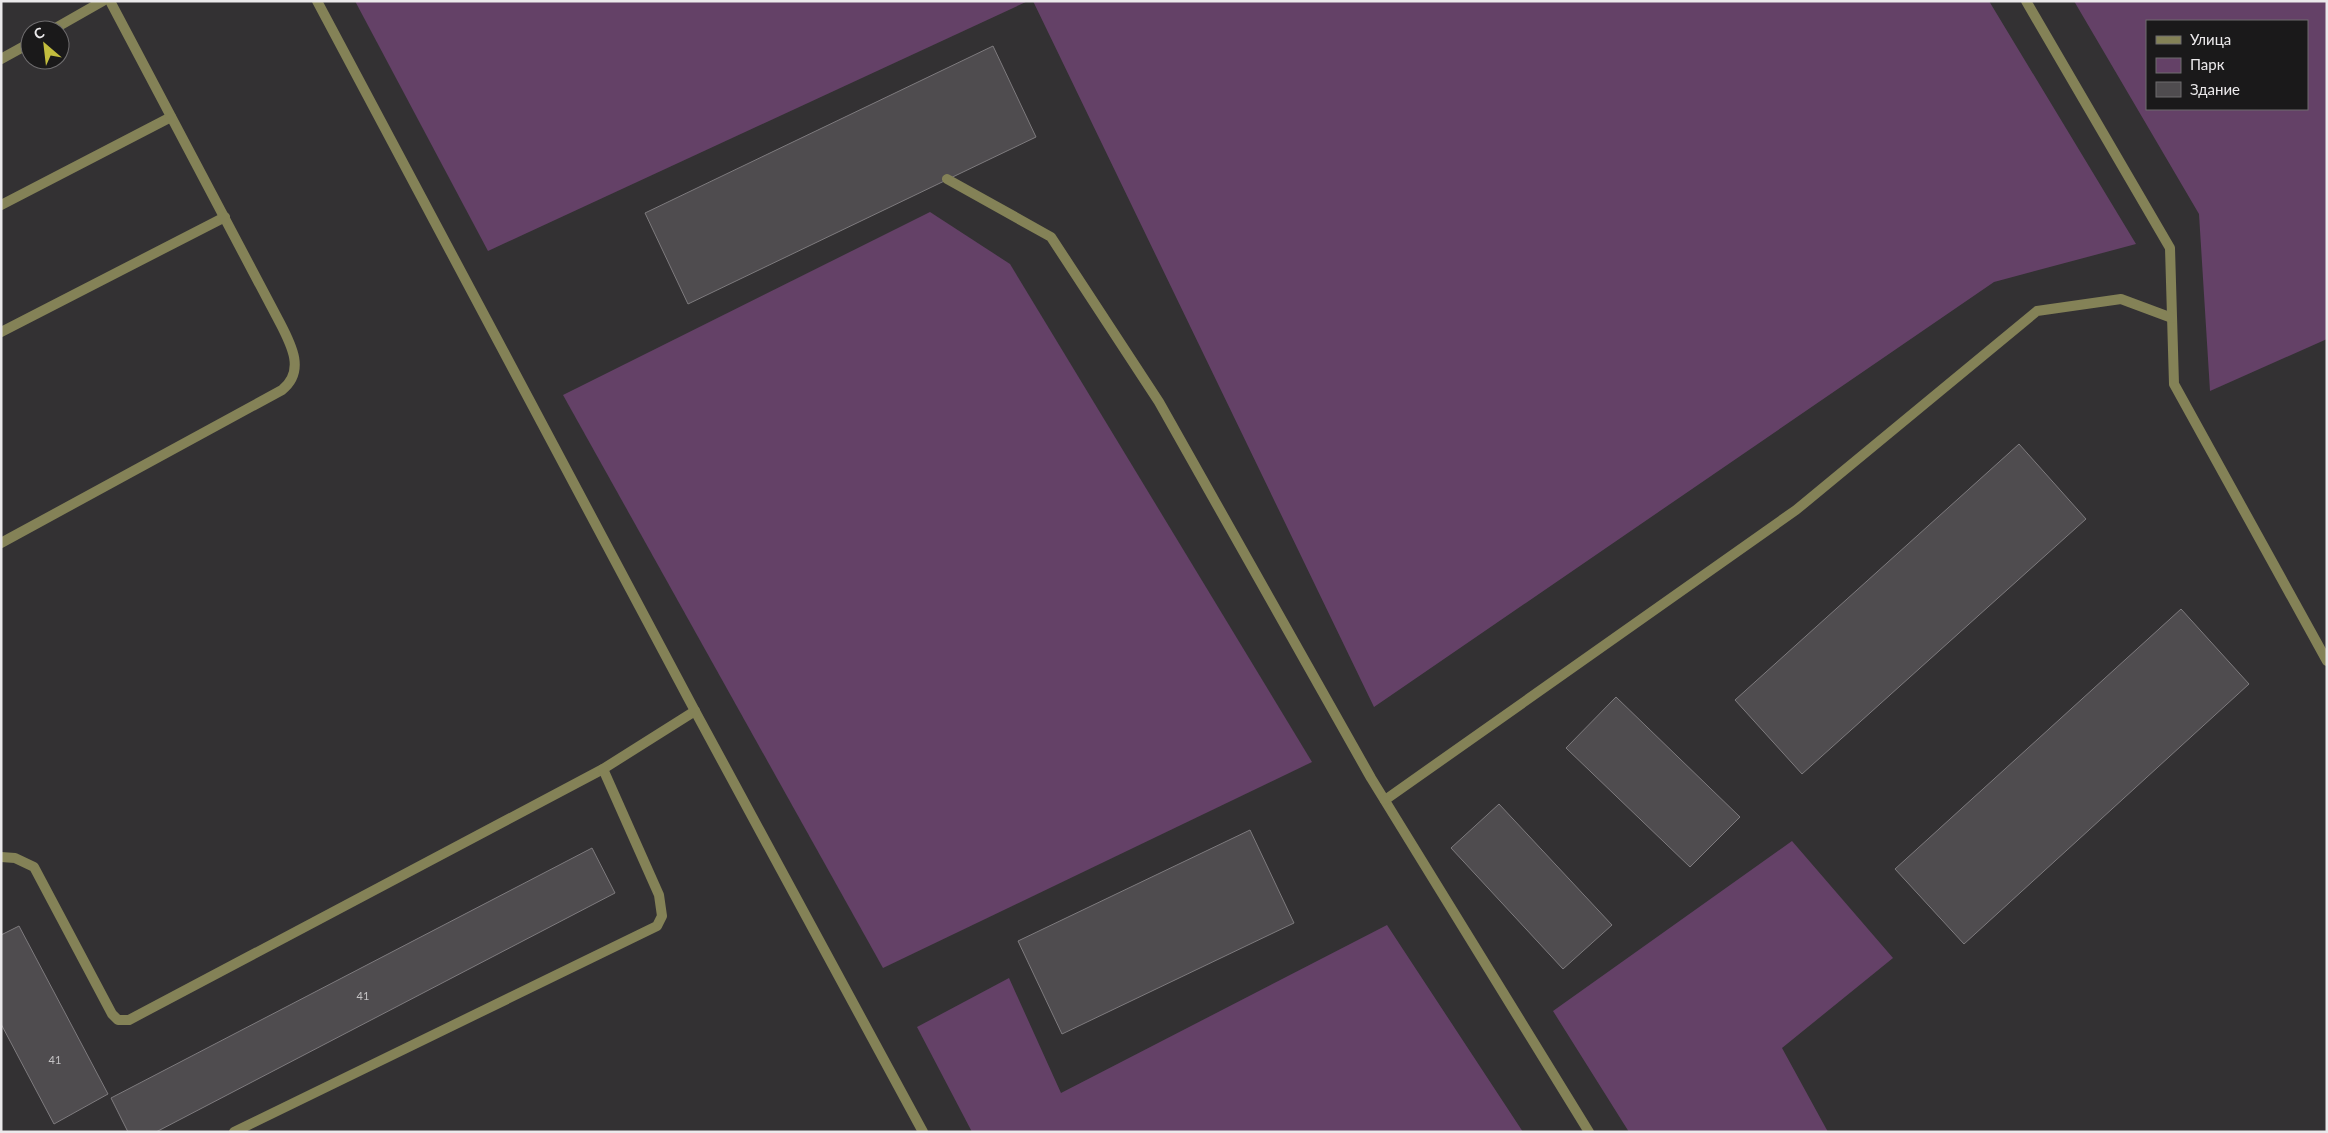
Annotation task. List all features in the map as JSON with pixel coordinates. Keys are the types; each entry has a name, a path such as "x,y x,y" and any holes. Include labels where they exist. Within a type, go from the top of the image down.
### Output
{"street":[{"path":"70,20 103,1"},
{"path":"1,542 282,390 289,384 296,371 290,344 225,216 110,1"},
{"path":"317,1 695,711 923,1132"},
{"path":"2026,1 2170,248 2174,384 2327,661"},
{"path":"1,59 20,48"},
{"path":"1,205 171,117"},
{"path":"947,179 1051,237 1159,402 1385,800 1589,1132"},
{"path":"1,332 225,216"},
{"path":"1385,800 1796,510 2037,311 2121,299 2172,318"},
{"path":"1,857 15,858 34,867 112,1014 118,1020 129,1020 603,769 695,711"},
{"path":"234,1132 657,926 662,916 659,895 603,769"}],"green space":[{"path":"355,1 1028,1 488,251"},
{"path":"1033,1 1989,1 2136,244 1994,282 1374,707"},
{"path":"2074,1 2327,1 2327,339 2210,391 2199,214"},
{"path":"930,212 1010,264 1312,762 883,968 563,395"},
{"path":"1792,841 1893,958 1782,1048 1828,1132 1629,1132 1553,1011"},
{"path":"1387,925 1523,1132 972,1132 917,1027 1009,978 1061,1093"}],"building":[{"path":"993,46 1036,137 688,304 645,213"},
{"path":"2019,444 2086,519 1802,774 1735,700"},
{"path":"2181,609 2249,684 1964,944 1895,869"},
{"path":"1616,697 1740,817 1690,867 1566,748"},
{"path":"1499,804 1612,925 1563,969 1451,848"},
{"path":"1250,830 1294,923 1062,1034 1018,941"},
{"path":"592,848 615,893 156,1132 128,1132 111,1098"},
{"path":"19,926 108,1094 54,1124 1,1024 1,935"}]}
